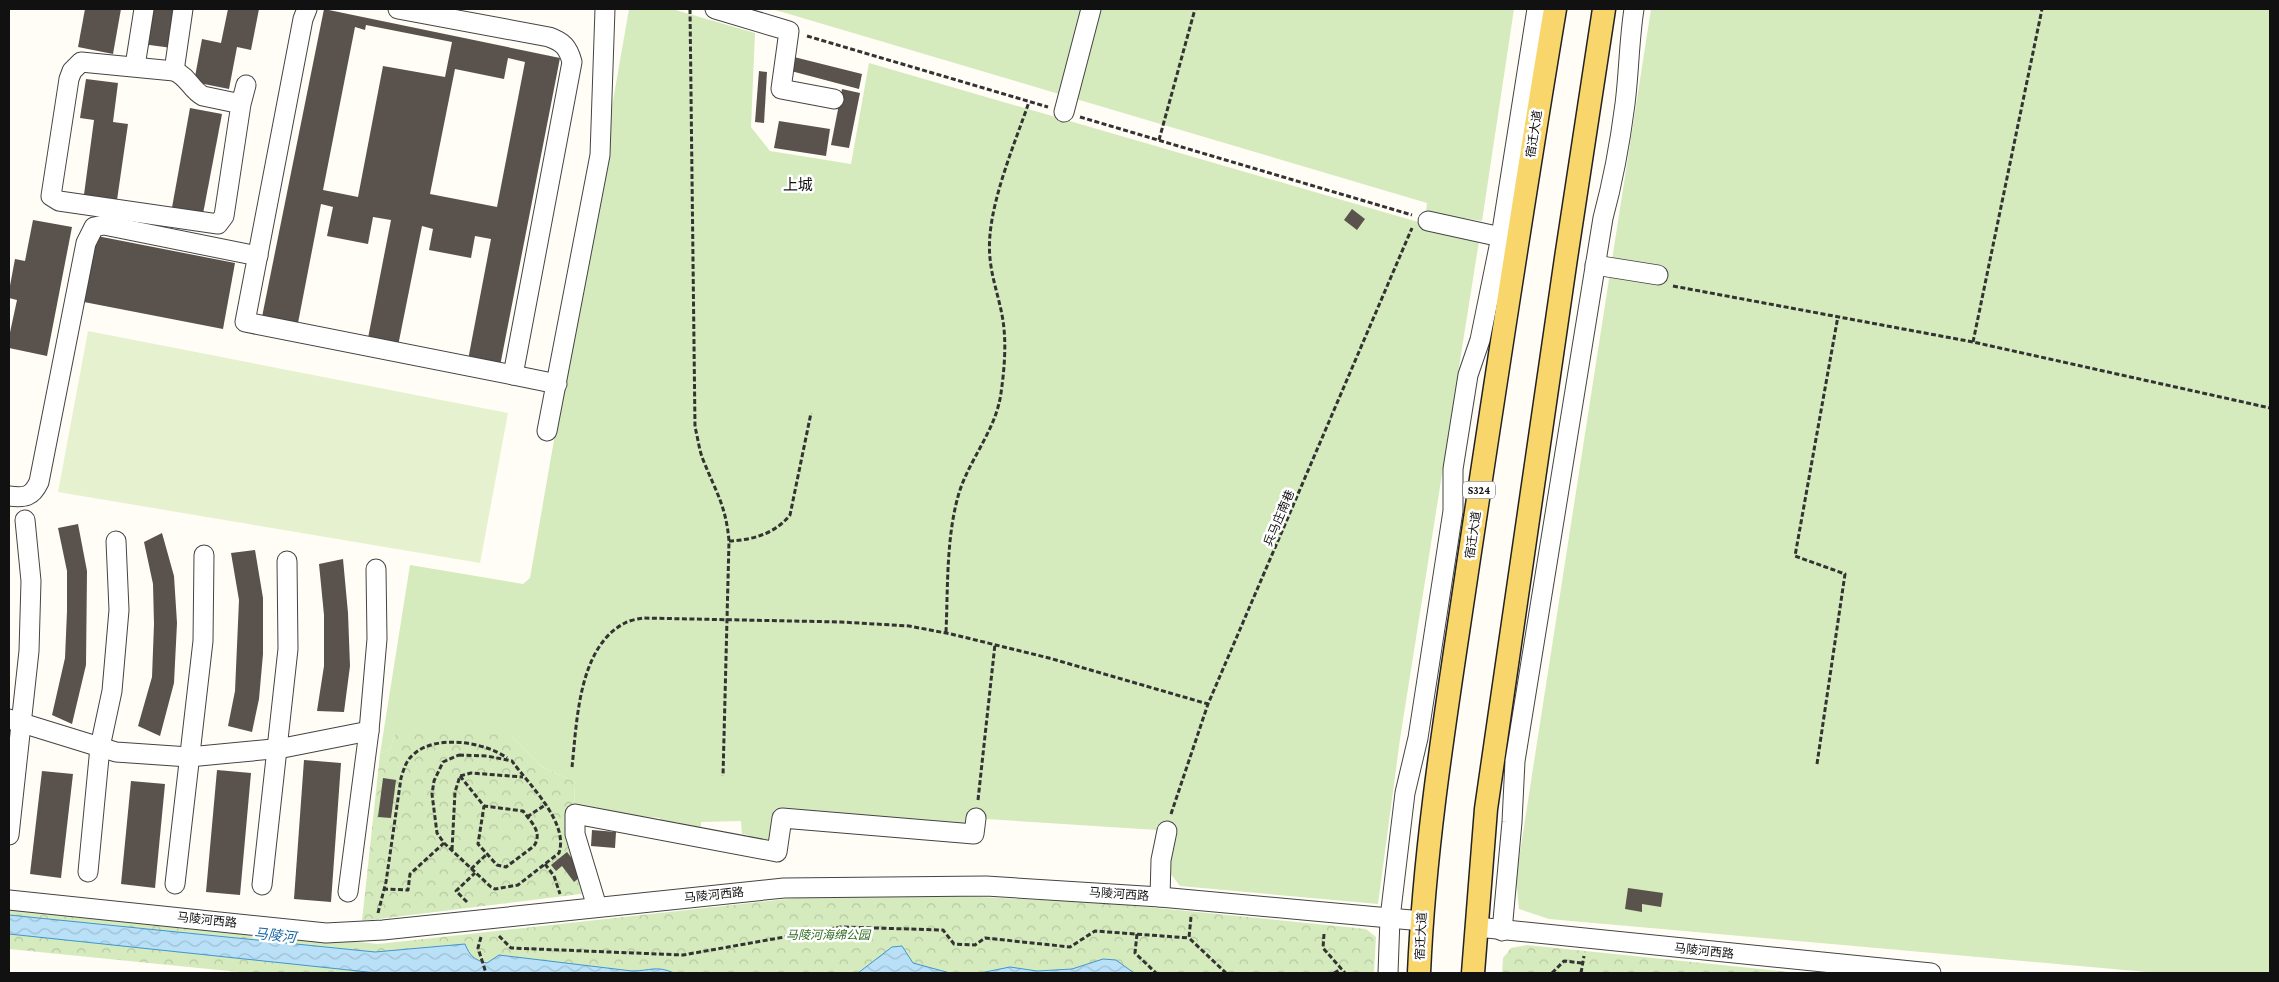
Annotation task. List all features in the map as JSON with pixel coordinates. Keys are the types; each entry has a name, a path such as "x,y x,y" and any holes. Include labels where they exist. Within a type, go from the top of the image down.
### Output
{"main road":[{"name":"宿迁大道","path":"1419,973 1434,797 1515,251 1555,9"},
{"path":"1473,973 1486,809 1604,9"}],"street":[{"path":"135,66 144,9"},
{"path":"174,71 183,9"},
{"path":"307,9 303,19 245,322 557,384"},
{"path":"398,9 559,41 569,53 572,62 512,375"},
{"path":"548,431 600,155 605,9"},
{"path":"715,9 790,31 781,89 834,99"},
{"path":"1064,112 1091,9"},
{"path":"1388,973 1390,918 1405,794 1418,738 1451,521 1453,469 1468,375 1480,340 1501,237 1537,9"},
{"path":"1502,931 1512,822 1515,761 1595,265 1625,103 1628,42 1634,9"},
{"path":"241,104 203,96 197,93 185,76 174,71 81,62 72,71 51,196 55,199 218,224 224,216 241,104 246,85"},
{"path":"1420,221 1501,237"},
{"path":"9,496 29,496 35,492 39,482 86,243 94,227 104,225 258,256"},
{"path":"1595,265 1665,280"},
{"path":"9,835 15,721 29,651 31,581 25,520"},
{"path":"88,872 100,747 112,691 119,610 116,542"},
{"path":"176,884 203,641 204,556"},
{"path":"262,885 288,648 287,561"},
{"path":"348,892 369,730 377,639 376,569"},
{"path":"15,721 116,752 189,757 277,749 369,730"},
{"path":"598,907 575,834 575,814 777,852 782,818 974,834 976,818"},
{"path":"1160,897 1161,860 1167,830"},
{"name":"马陵河西路","path":"9,900 326,932 376,931 784,888 986,886 1160,897 1422,921"},
{"name":"马陵河西路","path":"1477,927 1931,973"}],"path":[{"path":"690,9 695,427 703,460 718,490 727,521 729,540 723,776"},
{"path":"1158,140 1195,9"},
{"path":"1973,342 2042,9"},
{"path":"790,31 1158,140 1420,221"},
{"path":"946,632 948,566 959,494 971,464 989,434 1001,395 1004,370 1004,328 990,258 991,229 995,205 1029,102"},
{"name":"兵马庄南巷","path":"1167,830 1208,704 1420,221"},
{"path":"1665,280 1973,342 2270,408"},
{"path":"1817,764 1845,574 1795,556 1838,316"},
{"path":"729,540 757,537 782,525 790,515 811,412"},
{"path":"572,767 579,702 591,660 601,644 625,622 644,618 841,622 909,626 946,632 995,644 1208,704"},
{"path":"976,818 995,644"},
{"path":"376,931 400,778 406,763 414,754 425,747 440,743 469,744 494,750 512,761 556,819 562,835 562,844 559,852 524,881 510,888 491,887 444,843 437,833 432,794 435,776 444,762 459,755 469,754 506,758 512,761"},
{"path":"460,776 471,774 524,777"},
{"path":"460,776 484,806 523,811 537,831 537,841 534,846 506,866 497,865 478,844 484,806"},
{"path":"452,851 455,792 460,776"},
{"path":"527,817 545,805"},
{"path":"384,889 408,890 410,874 444,843"},
{"path":"471,868 486,854"},
{"path":"545,864 554,876 565,910"},
{"path":"475,872 456,891 511,948 683,955 841,926 943,930 954,944 975,945 985,938 1070,947 1095,931 1189,938 1226,973"},
{"path":"1189,938 1192,900"},
{"path":"1137,934 1135,953 1156,973"},
{"path":"1324,934 1323,948 1345,973"},
{"path":"478,948 486,973"},
{"path":"1552,973 1564,961 1582,963 1581,973"},
{"path":"1334,973 1341,969"}],"green space":[{"path":"629,9 672,9 755,33 751,127 770,151 851,164 869,63 1425,224 1424,230 1479,241 1400,739 1378,904 1180,886 1170,873 1173,831 970,818 969,827 775,809 771,841 748,838 749,835 742,834 741,821 701,822 701,829 678,825 678,822 661,822 660,818 574,810 575,782 542,767 510,735 395,735 389,750 380,754 410,565 523,584 530,578"},
{"path":"772,9 1514,9 1482,221 1426,212 1427,203"},
{"path":"1651,9 2270,9 2270,973 2158,973 1549,919 1519,909 1516,878"},
{"path":"88,331 508,413 480,563 58,492"},
{"path":"407,730 510,735 542,767 575,782 574,810 589,893 362,921 380,754 389,750 395,735"},
{"name":"马陵河海绵公园","path":"959,896 1107,903 1366,929 1376,937 1374,973 249,973 9,949 9,906 378,944 804,897"},
{"path":"1527,945 1799,973 1502,973 1503,958 1511,948"}],"water":[{"path":"9,915 375,952 465,944 473,957 487,963 499,955 632,971 662,969 674,973 377,973 9,934"},
{"path":"902,946 913,963 950,973 858,973 892,947"},
{"path":"1103,959 1116,960 1134,973 980,973 1010,967 1037,971 1072,969"}],"building":[{"path":"85,9 121,9 113,54 78,47"},
{"path":"147,9 178,9 172,48 142,44"},
{"path":"228,9 259,9 251,50 237,47 229,89 194,82 202,39 221,43"},
{"path":"324,9 560,58 500,366 468,360 491,239 475,236 471,258 429,250 433,229 422,226 398,346 368,338 391,220 373,217 368,244 327,236 333,207 321,204 298,323 262,317","holes":["366,25 452,42 445,77 383,66 358,197 323,190 355,27 365,30","508,58 525,62 497,207 430,194 455,69 504,79"]},
{"path":"794,57 862,74 859,89 791,71"},
{"path":"759,71 767,72 764,123 755,122"},
{"path":"86,79 118,83 113,122 128,124 116,207 83,202 94,120 80,118"},
{"path":"842,89 860,93 849,148 831,145"},
{"path":"190,108 222,114 202,219 171,213"},
{"path":"779,121 830,129 826,156 774,148"},
{"path":"1352,209 1365,219 1357,230 1344,220"},
{"path":"33,220 72,227 47,356 9,348 9,337 17,300 9,298 15,259 25,261"},
{"path":"97,236 235,263 223,329 84,302"},
{"path":"78,524 87,571 86,665 72,724 52,715 65,658 67,611 67,571 58,528"},
{"path":"162,533 174,576 177,623 174,683 160,736 138,726 152,677 154,624 153,584 144,542"},
{"path":"255,550 263,598 263,654 259,699 252,732 228,726 235,691 239,600 231,553"},
{"path":"343,559 350,666 344,712 317,711 324,666 324,615 319,564"},
{"path":"304,760 341,763 331,902 294,899"},
{"path":"217,770 251,773 240,895 206,892"},
{"path":"42,771 73,774 61,878 30,874"},
{"path":"383,778 396,780 391,818 378,817"},
{"path":"131,781 165,784 155,888 121,884"},
{"path":"592,830 616,832 615,848 591,846"},
{"path":"567,852 584,874 574,882 562,866 556,871 551,865"},
{"path":"1628,888 1663,893 1661,907 1642,904 1642,912 1625,909"}],"district":[{"name":"上城","path":"798,185"}],"water label":[{"name":"马陵河","path":"275,935"}]}
